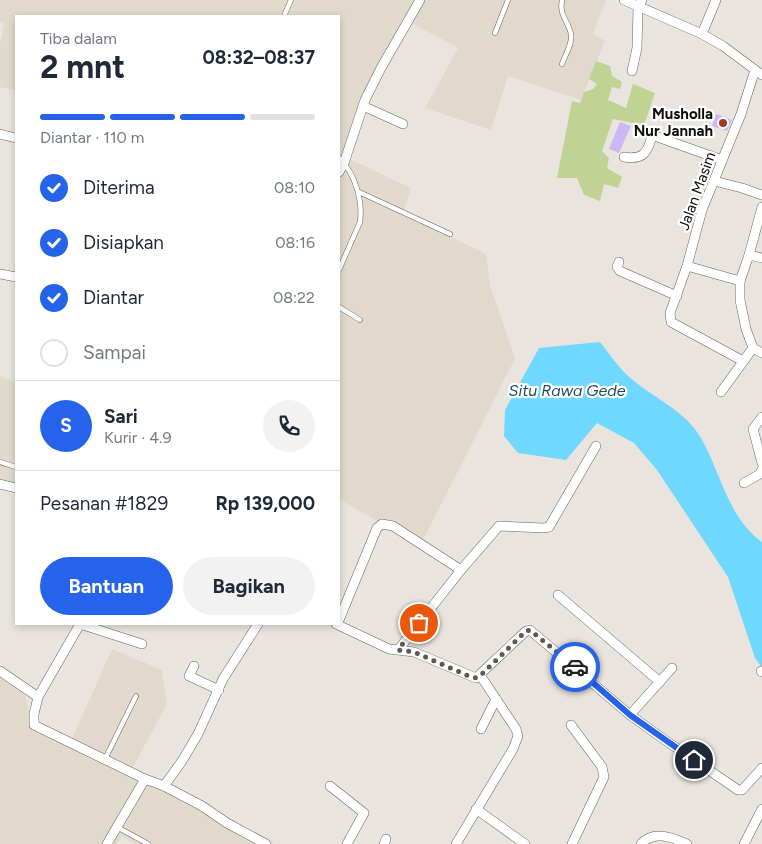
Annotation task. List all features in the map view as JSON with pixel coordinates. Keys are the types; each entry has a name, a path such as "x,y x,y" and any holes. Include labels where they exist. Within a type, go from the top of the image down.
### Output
{"street":[{"path":"341,161 363,106 381,68 420,0"},
{"path":"624,0 640,4 702,34 723,46 758,73"},
{"path":"702,34 716,0"},
{"path":"632,71 637,48 640,4"},
{"name":"Jalan Masim","path":"743,361 671,322 670,313 687,266 702,210 758,73"},
{"path":"363,106 403,124"},
{"path":"0,134 15,138"},
{"path":"624,157 634,159 641,156 649,146 652,135 722,160"},
{"path":"714,181 762,195"},
{"path":"762,207 740,281 740,300 746,329 753,348 762,353"},
{"path":"749,255 762,258"},
{"path":"619,262 618,267 620,271 677,296"},
{"path":"687,266 740,281"},
{"path":"0,274 15,277"},
{"path":"721,392 753,348"},
{"path":"762,417 753,429 762,463"},
{"path":"398,650 501,525 549,527 596,446"},
{"path":"744,483 760,474 762,469"},
{"path":"0,485 15,488"},
{"path":"340,618 378,528 382,524 392,526 462,570"},
{"path":"558,595 660,682"},
{"path":"79,625 38,697 34,724 145,779 164,786 266,844"},
{"path":"83,625 142,644"},
{"path":"164,786 198,734 228,671 257,625"},
{"path":"339,625 389,649 414,652 476,678 526,631 530,630 630,715 738,790 746,788 762,768"},
{"path":"194,666 189,676 219,690"},
{"path":"630,715 672,668"},
{"path":"0,671 38,697"},
{"path":"456,844 518,736 516,729 480,676"},
{"path":"481,729 496,699"},
{"path":"571,725 604,772 604,777 572,844"},
{"path":"107,844 145,779"},
{"path":"330,786 364,813 347,844"},
{"path":"476,809 525,844"},
{"path":"744,844 762,809"},
{"path":"641,844 650,837 654,840 670,838 687,844"}],"lane":[{"path":"284,15 291,0"},
{"path":"495,32 508,0"},
{"path":"562,0 562,14 571,34 562,64"},
{"path":"340,268 360,222 361,213 359,192 341,161"},
{"path":"359,192 450,234"},
{"path":"340,308 360,320"},
{"path":"0,462 15,467"},
{"path":"105,759 136,696"},
{"path":"117,827 148,844"}],"shaded area":[{"path":"0,0 606,0 593,34 605,41 581,100 508,76 491,130 425,108 458,48 408,21 343,156 411,188 403,213 486,254 490,285 515,359 420,546 340,500 340,15 15,15 15,91 0,87 0,43 4,24 0,21"},
{"path":"0,376 15,383 15,483 0,479"},
{"path":"112,649 162,670 167,704 132,769 274,844 133,844 122,836 117,844 0,844 0,671 23,688 33,727 71,741"}],"green space":[{"path":"596,61 610,66 612,76 622,82 620,89 612,87 608,100 626,108 633,84 655,93 644,125 613,119 602,151 609,158 607,168 622,177 618,188 604,184 600,201 584,195 577,178 557,178 572,101 580,103 584,92 593,89 597,84 589,79"}],"water":[{"name":"Situ Rawa Gede","path":"600,342 629,377 678,412 694,428 708,452 733,508 750,532 762,542 762,668 755,658 728,577 657,470 634,443 597,423 566,460 518,453 504,436 505,410 539,348"}],"building":[{"name":"Musholla Nur Jannah","path":"716,114 732,120 727,131 712,126"},
{"path":"620,122 631,126 619,153 609,149"}],"way so far":[{"path":"419,623 398,650 414,652 471,677 476,678 480,676 526,631 530,630 575,667"}],"place":[{"name":"Musholla Nur Jannah","path":"723,123"}],"route":[{"path":"575,667 630,715 694,760"}]}
